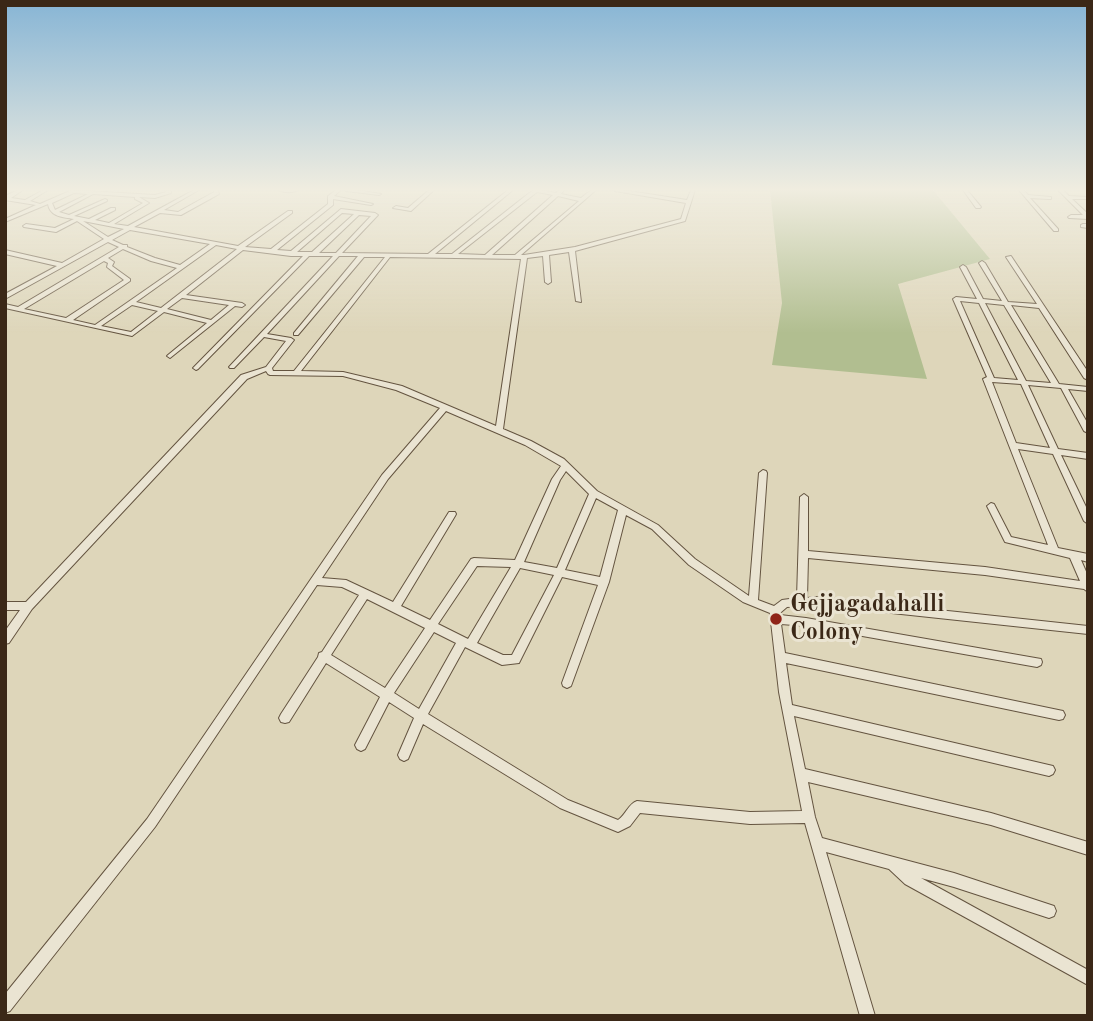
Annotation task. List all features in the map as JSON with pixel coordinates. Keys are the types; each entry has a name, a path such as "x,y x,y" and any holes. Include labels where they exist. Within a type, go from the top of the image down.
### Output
{"street":[{"path":"106,238 181,267"},
{"path":"183,238 291,254 520,257 572,250 618,238"},
{"path":"5,306 132,334 254,238"},
{"path":"272,251 289,238"},
{"path":"291,254 310,238"},
{"path":"196,368 330,238"},
{"path":"232,367 353,238"},
{"path":"429,256 452,238"},
{"path":"453,256 473,238"},
{"path":"486,257 508,238"},
{"path":"499,431 520,257 541,238"},
{"path":"5,297 109,239"},
{"path":"96,327 214,244"},
{"path":"19,309 125,246"},
{"path":"572,250 579,301"},
{"path":"5,252 62,265"},
{"path":"296,334 362,255"},
{"path":"295,374 390,255"},
{"path":"545,255 548,282"},
{"path":"1009,257 1088,378"},
{"path":"68,320 128,280 115,273 109,266 111,262 105,259"},
{"path":"982,263 1088,431"},
{"path":"963,268 1023,382 1088,521"},
{"path":"181,296 242,305"},
{"path":"992,380 956,299 1039,306"},
{"path":"132,303 212,322"},
{"path":"170,356 232,306"},
{"path":"5,640 28,606 244,377 268,368 291,340 263,335"},
{"path":"268,368 270,373 343,374 399,388 528,443 566,465 594,494 656,527 692,562 775,615 1037,662"},
{"path":"1054,550 1016,446 987,379 1088,389"},
{"path":"5,1006 151,822 385,477 444,409"},
{"path":"1016,446 1088,456"},
{"path":"404,755 421,716 518,564 556,479 566,465"},
{"path":"753,602 763,472"},
{"path":"315,581 343,583 502,660 515,660 559,574 594,494"},
{"path":"802,602 804,498"},
{"path":"991,506 1009,540 1088,558"},
{"path":"567,683 604,582 623,509"},
{"path":"395,607 452,514"},
{"path":"803,554 985,571 1087,587"},
{"path":"1074,555 1087,587"},
{"path":"361,745 387,694 474,562 518,564 604,582"},
{"path":"285,718 365,594"},
{"path":"868,1016 809,817 787,709 775,615 785,603 802,602 1088,630"},
{"path":"5,606 28,606"},
{"path":"323,656 564,804 618,826 626,822 638,807 750,818 809,817"},
{"path":"780,657 1059,715"},
{"path":"787,709 1049,770"},
{"path":"800,774 991,819 1088,849"},
{"path":"817,843 890,862 1049,911"},
{"path":"890,862 910,879 1088,978"}],"green space":[{"path":"775,238 972,238 990,259 898,284 927,379 772,365 782,303"}],"place":[{"name":"Gejjagadahalli Colony","path":"776,619"}]}
